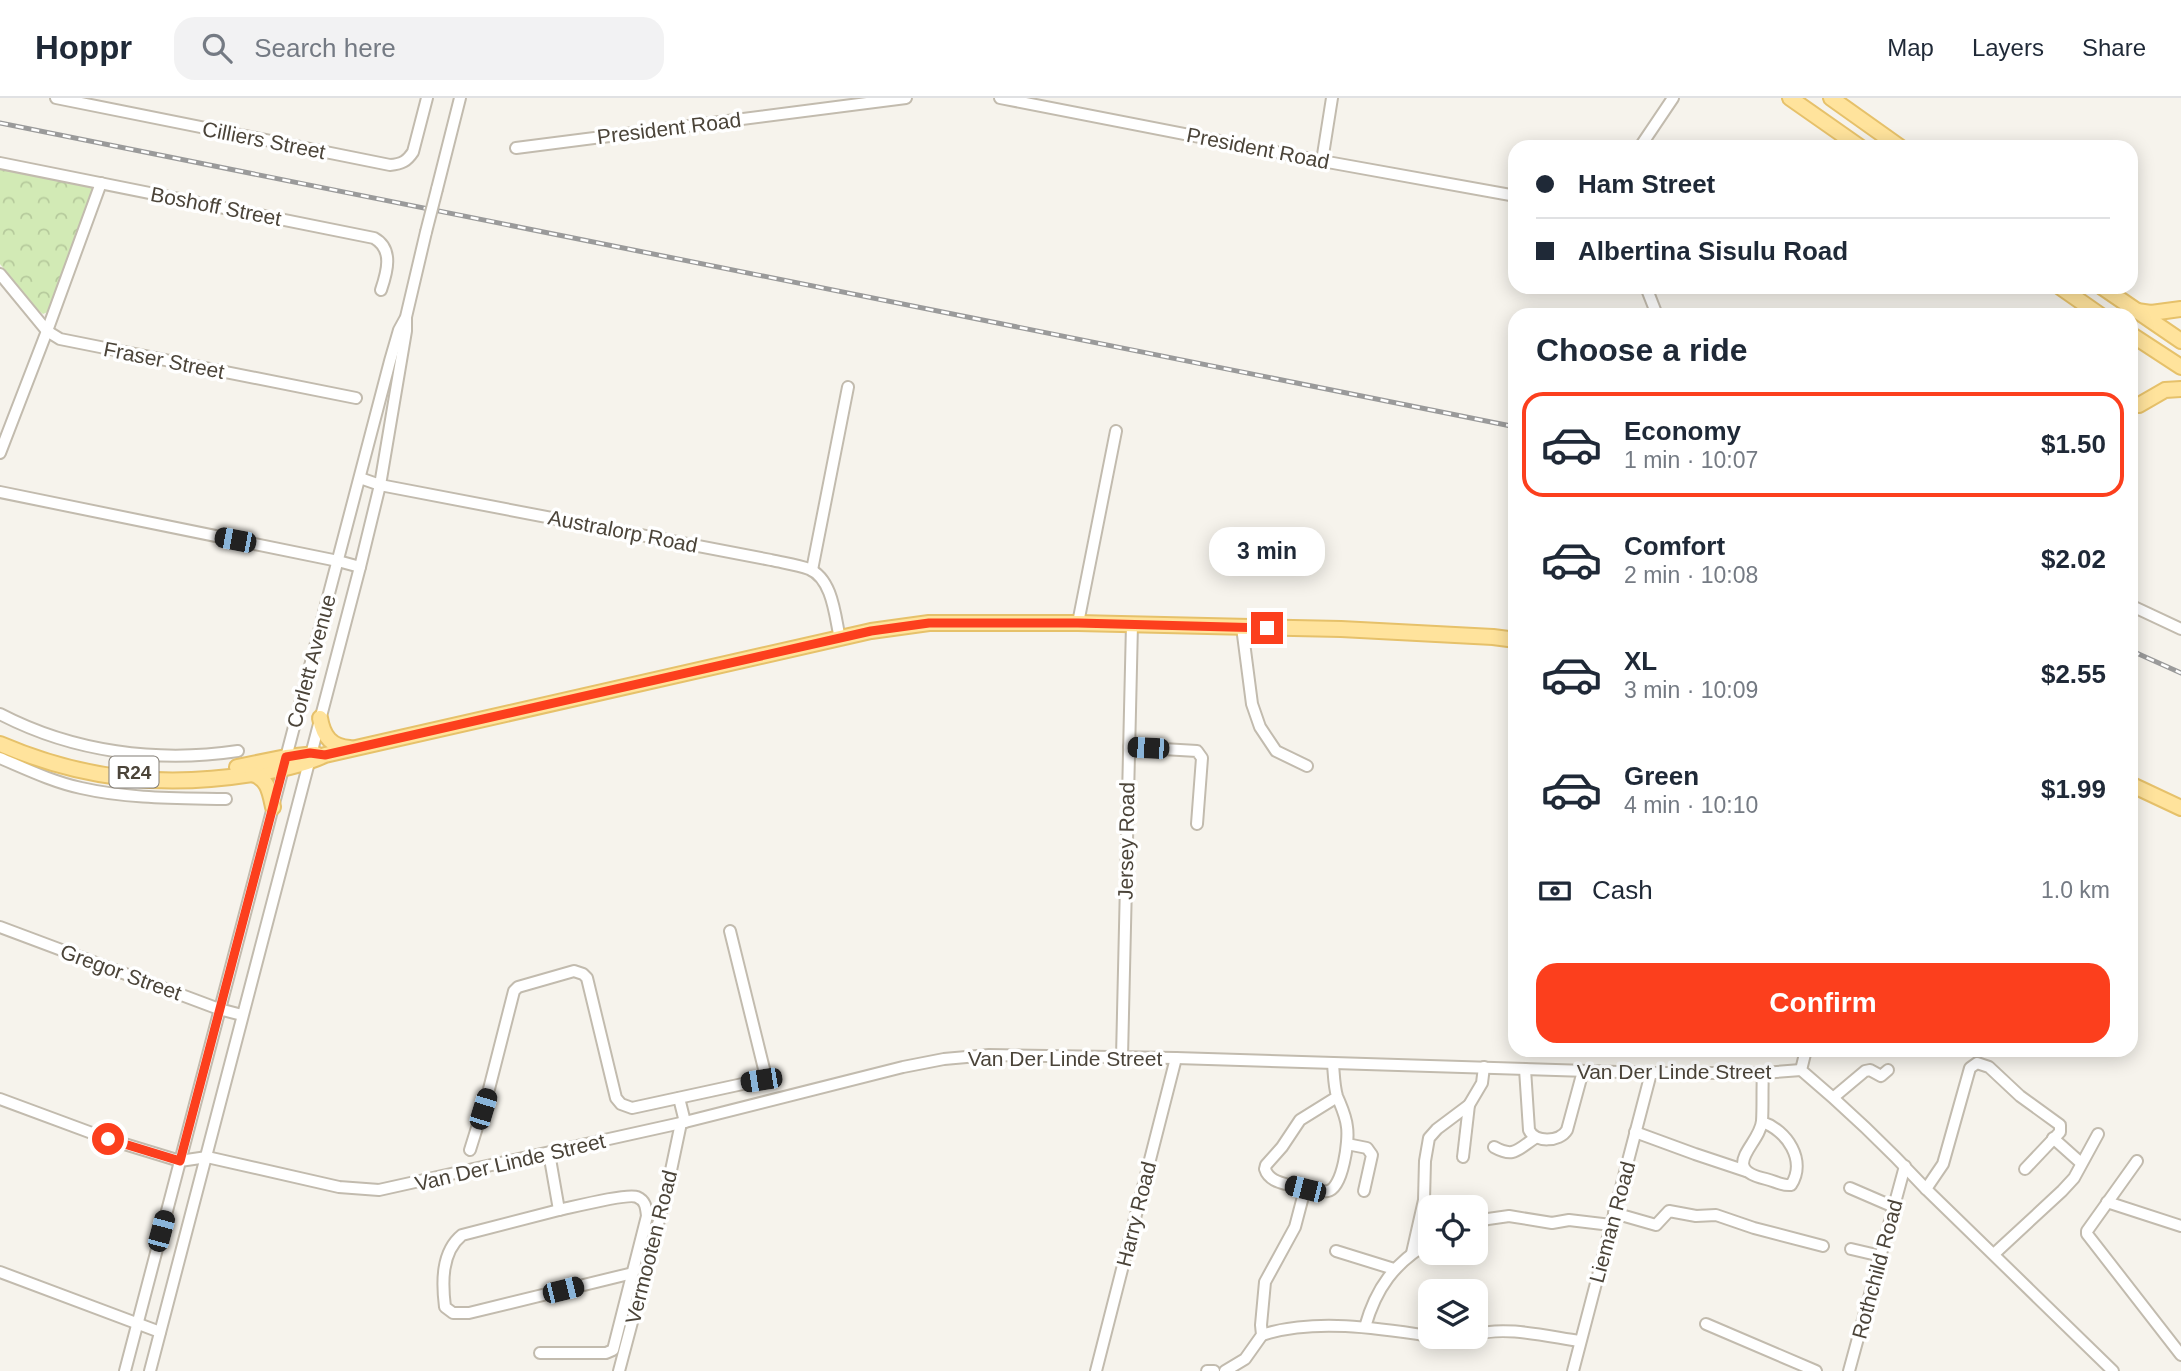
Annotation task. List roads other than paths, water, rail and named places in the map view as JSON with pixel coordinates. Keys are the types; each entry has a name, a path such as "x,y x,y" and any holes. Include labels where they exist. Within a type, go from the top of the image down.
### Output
{"main road":[{"path":"1790,98 1850,140"},
{"path":"1831,98 1890,140"},
{"path":"2070,294 2090,308"},
{"path":"2112,294 2133,308"},
{"path":"2138,310 2151,313 2181,309"},
{"path":"2138,311 2181,341"},
{"path":"2138,339 2181,367"},
{"path":"2139,405 2165,390 2181,388"},
{"name":"R24","path":"0,735 67,761 136,772 206,772 284,763 871,631 929,623 1078,623 1355,630 1508,639"},
{"path":"320,718 323,731 330,741 343,748 355,748"},
{"name":"R24","path":"0,744 22,754 68,768 138,780 195,781 252,774 284,763"},
{"path":"252,774 264,780 273,807"},
{"path":"2138,788 2181,808"}],"street":[{"name":"Cilliers Street","path":"56,98 112,103 390,165 403,163 413,152 427,98"},
{"name":"Corlett Avenue","path":"150,1371 242,1015 315,757 320,718 380,485 406,331 406,317 460,98"},
{"name":"President Road","path":"516,148 873,100 906,98"},
{"name":"President Road","path":"1000,98 1508,195"},
{"path":"1322,161 1332,98"},
{"path":"1645,140 1673,98"},
{"name":"Boshoff Street","path":"0,163 374,238 383,243 387,252 388,260 381,290"},
{"path":"0,453 101,183"},
{"name":"Fraser Street","path":"0,274 52,336 69,342 356,398"},
{"name":"Corlett Avenue","path":"125,1371 398,330 406,317"},
{"path":"840,639 828,588 812,570 848,387"},
{"path":"1078,623 1116,431"},
{"name":"Australorp Road","path":"360,478 380,485 812,570"},
{"path":"0,492 338,561 360,568"},
{"path":"2138,609 2181,629"},
{"name":"Jersey Road","path":"1122,1057 1132,624"},
{"path":"1242,627 1252,704 1261,727 1276,751 1307,766"},
{"path":"0,714 55,737 115,752 176,756 216,755 238,751"},
{"path":"1129,747 1197,751 1202,758 1198,824"},
{"path":"0,758 78,788 104,793 226,799"},
{"name":"Gregor Street","path":"0,927 219,1009 242,1015"},
{"path":"470,1150 514,991 518,987 575,971 587,978 617,1098 621,1104 632,1108 766,1077 730,930"},
{"name":"Van Der Linde Street","path":"180,1161 207,1157 339,1187 379,1190 683,1122 903,1067 944,1059 989,1055 1651,1073 1763,1073 1801,1070 1834,1097 2113,1371"},
{"name":"Van Der Linde Street","path":"1801,1070 1804,1057"},
{"name":"Harry Road","path":"1096,1371 1176,1058"},
{"path":"1926,1189 1943,1164 1970,1068 1974,1063 1989,1067 2020,1096 2060,1125 2060,1132 2025,1169"},
{"path":"1333,1064 1334,1084 1338,1097 1347,1127 1347,1144 1337,1185 1327,1191 1305,1189 1273,1180 1266,1174 1266,1164 1282,1147 1300,1119 1338,1097"},
{"path":"1412,1253 1424,1199 1423,1175 1429,1138 1469,1105 1482,1083 1484,1067"},
{"path":"1525,1069 1531,1136 1556,1139 1563,1136 1567,1130 1583,1071"},
{"path":"1834,1097 1865,1071 1870,1070 1881,1076 1888,1070"},
{"name":"Lieman Road","path":"1573,1371 1651,1073"},
{"path":"1746,1171 1744,1157 1762,1122 1763,1073"},
{"path":"696,1094 702,1117"},
{"path":"679,1098 683,1122"},
{"path":"0,1099 108,1139 180,1161"},
{"path":"1463,1157 1469,1105"},
{"name":"Vermooten Road","path":"619,1371 683,1122"},
{"path":"1636,1132 1746,1171 1753,1176 1783,1186 1791,1185 1795,1180 1797,1167 1789,1140 1762,1122"},
{"path":"1994,1254 2035,1219 2074,1178 2098,1134"},
{"path":"1494,1147 1505,1153 1512,1153 1535,1138"},
{"path":"2053,1138 2081,1163"},
{"path":"1347,1144 1367,1148 1372,1155 1364,1191"},
{"path":"549,1153 559,1210"},
{"path":"2137,1161 2087,1231 2089,1239 2181,1355"},
{"name":"Rothchild Road","path":"1849,1371 1905,1166"},
{"path":"1850,1188 1894,1207"},
{"path":"1262,1335 1265,1282 1295,1227 1305,1189"},
{"path":"540,1353 612,1351 633,1273 647,1216 643,1201 631,1195 559,1210 462,1235 455,1240 446,1263 443,1287 445,1307 453,1313 469,1313 633,1273"},
{"path":"2107,1202 2181,1226"},
{"path":"1614,1213 1656,1225 1669,1211 1696,1216 1716,1214 1754,1228 1823,1246"},
{"path":"1488,1219 1509,1216 1552,1223 1569,1220 1611,1225"},
{"path":"1365,1327 1370,1308 1394,1269 1418,1249"},
{"path":"1851,1249 1881,1256"},
{"path":"1336,1251 1394,1269"},
{"path":"0,1272 160,1332"},
{"path":"1706,1324 1816,1371"},
{"path":"1225,1371 1245,1359 1262,1335 1281,1330 1357,1325 1418,1335"},
{"path":"1488,1332 1519,1332 1580,1341"},
{"path":"1207,1371 1214,1371"}],"railway":[{"path":"0,123 1508,425"},
{"path":"2138,654 2181,673"}]}
